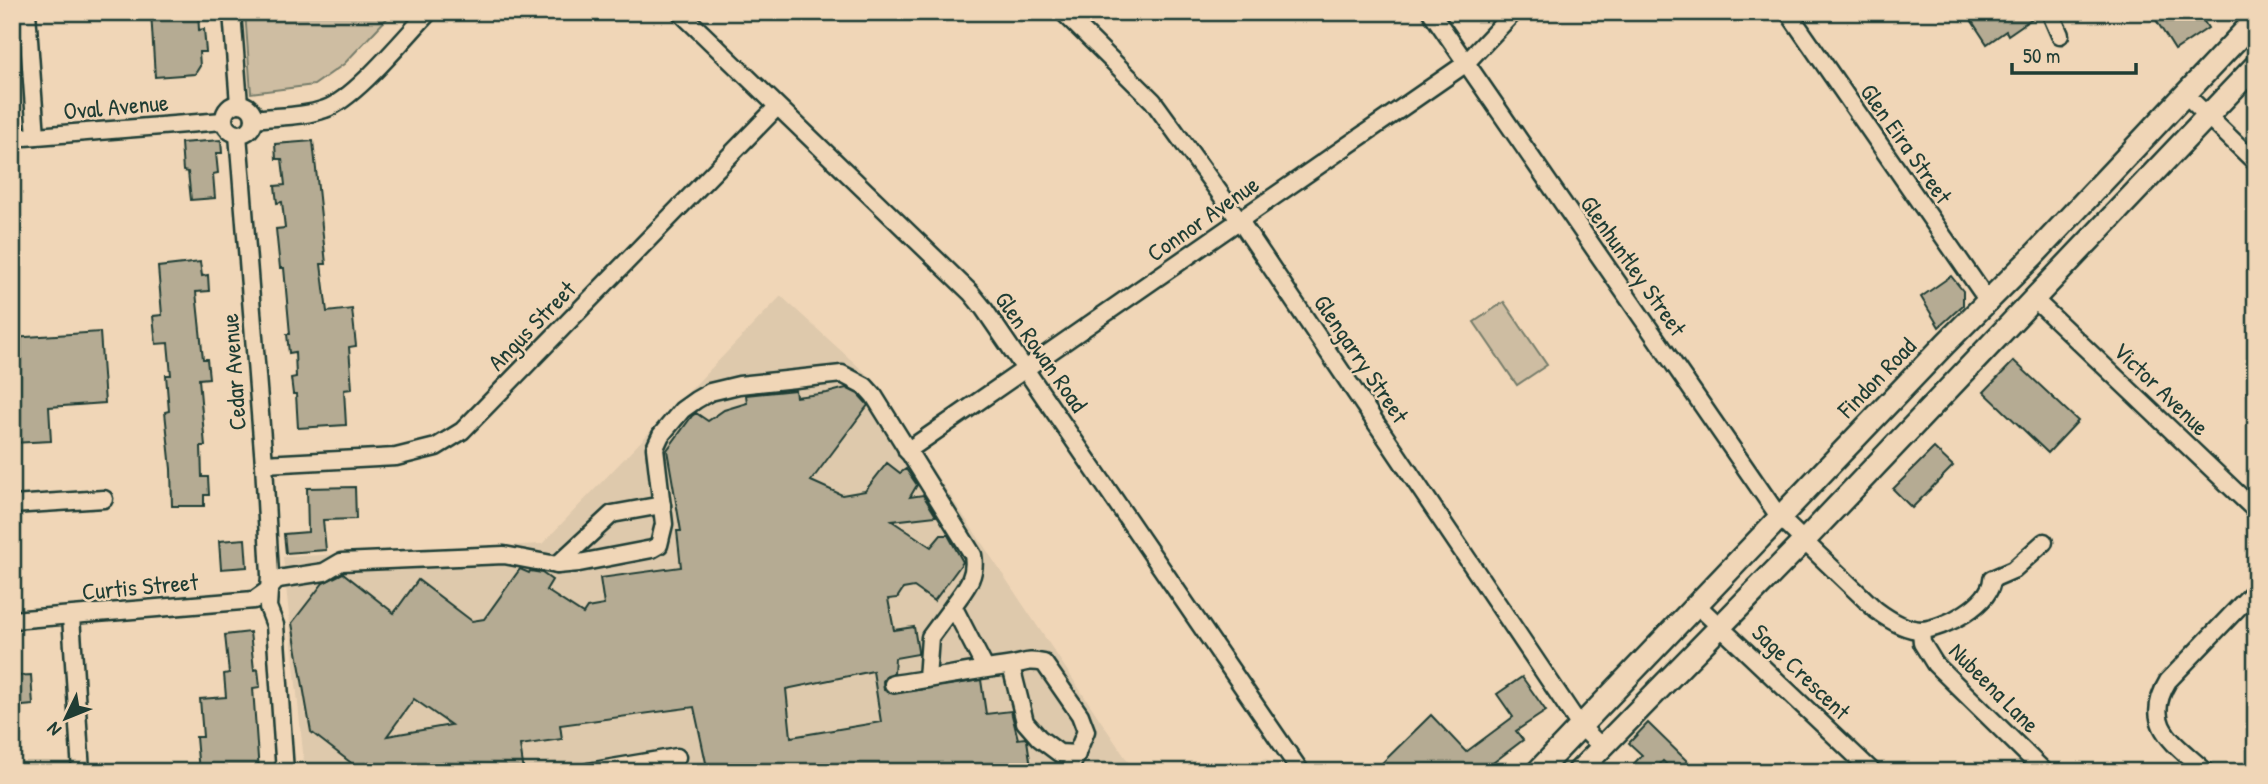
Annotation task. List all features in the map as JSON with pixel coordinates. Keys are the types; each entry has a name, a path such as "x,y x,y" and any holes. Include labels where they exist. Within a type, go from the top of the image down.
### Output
{"main road":[{"name":"Findon Road","path":"1537,772 2256,19"},
{"path":"1578,772 1804,541 2256,65"},
{"path":"1989,301 2035,300"}],"street":[{"path":"27,12 36,136"},
{"path":"232,12 239,104"},
{"path":"254,118 306,114 327,109 346,98 429,12"},
{"name":"Glen Rowan Road","path":"680,12 971,293 1301,772"},
{"name":"Glengarry Street","path":"1063,12 1153,101 1240,221 1580,726 1602,747"},
{"name":"Glenhuntley Street","path":"1431,12 1780,518 1876,610 1889,620 1921,630"},
{"name":"Connor Avenue","path":"907,451 1465,64 1514,12"},
{"name":"Glen Eira Street","path":"1788,12 1989,301"},
{"path":"2050,12 2060,35"},
{"path":"2185,94 2256,163"},
{"path":"239,104 250,108 254,118 252,127 246,133 239,134 227,129 223,121 227,109 239,104"},
{"name":"Angus Street","path":"264,464 396,457 436,447 462,431 776,107"},
{"name":"Oval Avenue","path":"12,138 223,121"},
{"name":"Cedar Avenue","path":"239,134 264,464 270,575 268,607 275,625 285,772"},
{"name":"Victor Avenue","path":"2035,300 2256,511"},
{"path":"557,565 612,514 662,505 655,448 661,435 682,410 696,400 710,392 740,385 842,374 865,386 874,396 973,555 975,568 971,581 930,637 927,680"},
{"path":"12,505 104,499"},
{"name":"Curtis Street","path":"12,620 254,600 278,579 324,572 341,562 504,555 557,565 623,556 659,545 664,524 662,505"},
{"path":"1921,630 1957,618 1972,609 1987,594 1992,579 2013,570 2045,542"},
{"path":"2206,772 2165,734 2157,715 2158,697 2168,681 2256,589"},
{"name":"Sage Crescent","path":"1697,605 1873,772"},
{"path":"953,606 985,668"},
{"path":"71,616 81,772"},
{"name":"Nubeena Lane","path":"1921,630 1922,643 1935,664 2045,772"},
{"path":"893,684 1011,666 1029,660 1044,663 1080,715 1086,731 1069,772"},
{"path":"1011,666 1026,722 1059,753 1077,754"},
{"path":"588,772 677,757"}],"shaded area":[{"path":"245,12 393,12 344,64 314,85 251,93"},
{"path":"781,296 872,379 1135,772 305,772 283,557 542,544"},
{"path":"1504,302 1547,365 1517,385 1474,322"},
{"path":"1267,759 1276,772 1180,772"}],"building":[{"path":"151,12 198,12 199,30 204,29 206,52 199,52 200,66 195,74 155,77"},
{"path":"1966,12 2040,13 2008,35 2006,31 1987,44"},
{"path":"2151,12 2198,12 2208,28 2175,50"},
{"path":"221,140 222,153 216,153 218,173 213,174 215,198 191,200 188,172 183,171 181,143"},
{"path":"313,141 326,264 321,264 327,312 352,309 356,346 349,347 352,389 344,390 346,425 298,428 296,394 293,394 291,378 296,377 295,352 289,353 287,334 290,334 284,268 280,268 276,229 285,228 282,202 277,203 275,186 285,185 282,159 276,159 275,144"},
{"path":"200,262 202,276 208,275 209,291 196,292 203,359 207,359 209,378 199,379 205,446 201,446 202,477 208,477 209,495 204,495 204,506 172,506 165,412 169,411 166,375 171,375 168,343 156,344 153,316 162,315 158,267"},
{"path":"1951,276 1963,291 1963,305 1939,327 1921,297"},
{"path":"100,332 105,403 49,407 51,441 12,443 12,338"},
{"path":"2014,361 2078,421 2048,453 1984,392"},
{"path":"846,388 858,394 868,405 811,481 842,495 865,491 887,463 900,473 906,469 917,485 910,497 923,495 936,516 892,521 931,547 941,535 948,535 963,562 934,601 914,587 903,589 897,598 888,599 894,630 914,627 918,654 895,658 894,673 887,675 883,681 884,690 894,694 981,680 986,714 1011,711 1018,739 1027,740 1031,767 1013,772 708,772 694,707 560,725 562,739 520,745 524,772 363,772 311,732 292,623 323,583 343,573 394,613 418,580 472,621 484,619 520,569 529,573 542,573 552,580 546,590 583,614 587,608 604,605 600,578 681,567 677,531 681,531 667,450 692,416 696,413 708,421 724,410 747,403 746,395 795,390 796,397","holes":["873,671 881,722 791,737 786,689","414,699 451,725 387,736"]},
{"path":"1934,448 1953,466 1912,508 1893,489"},
{"path":"355,487 356,519 323,520 326,550 286,553 284,534 308,532 307,488"},
{"path":"245,539 247,567 221,569 219,541"},
{"path":"250,632 254,670 258,669 260,687 253,688 259,772 199,772 196,737 203,737 200,699 226,697 224,674 229,673 225,635"},
{"path":"31,675 33,705 12,707 12,676"},
{"path":"1522,677 1546,711 1516,731 1523,740 1481,772 1373,772 1431,715 1466,752 1513,717 1497,694"},
{"path":"1648,723 1687,761 1677,772 1663,761 1653,772 1626,772 1642,755 1629,743"}]}
